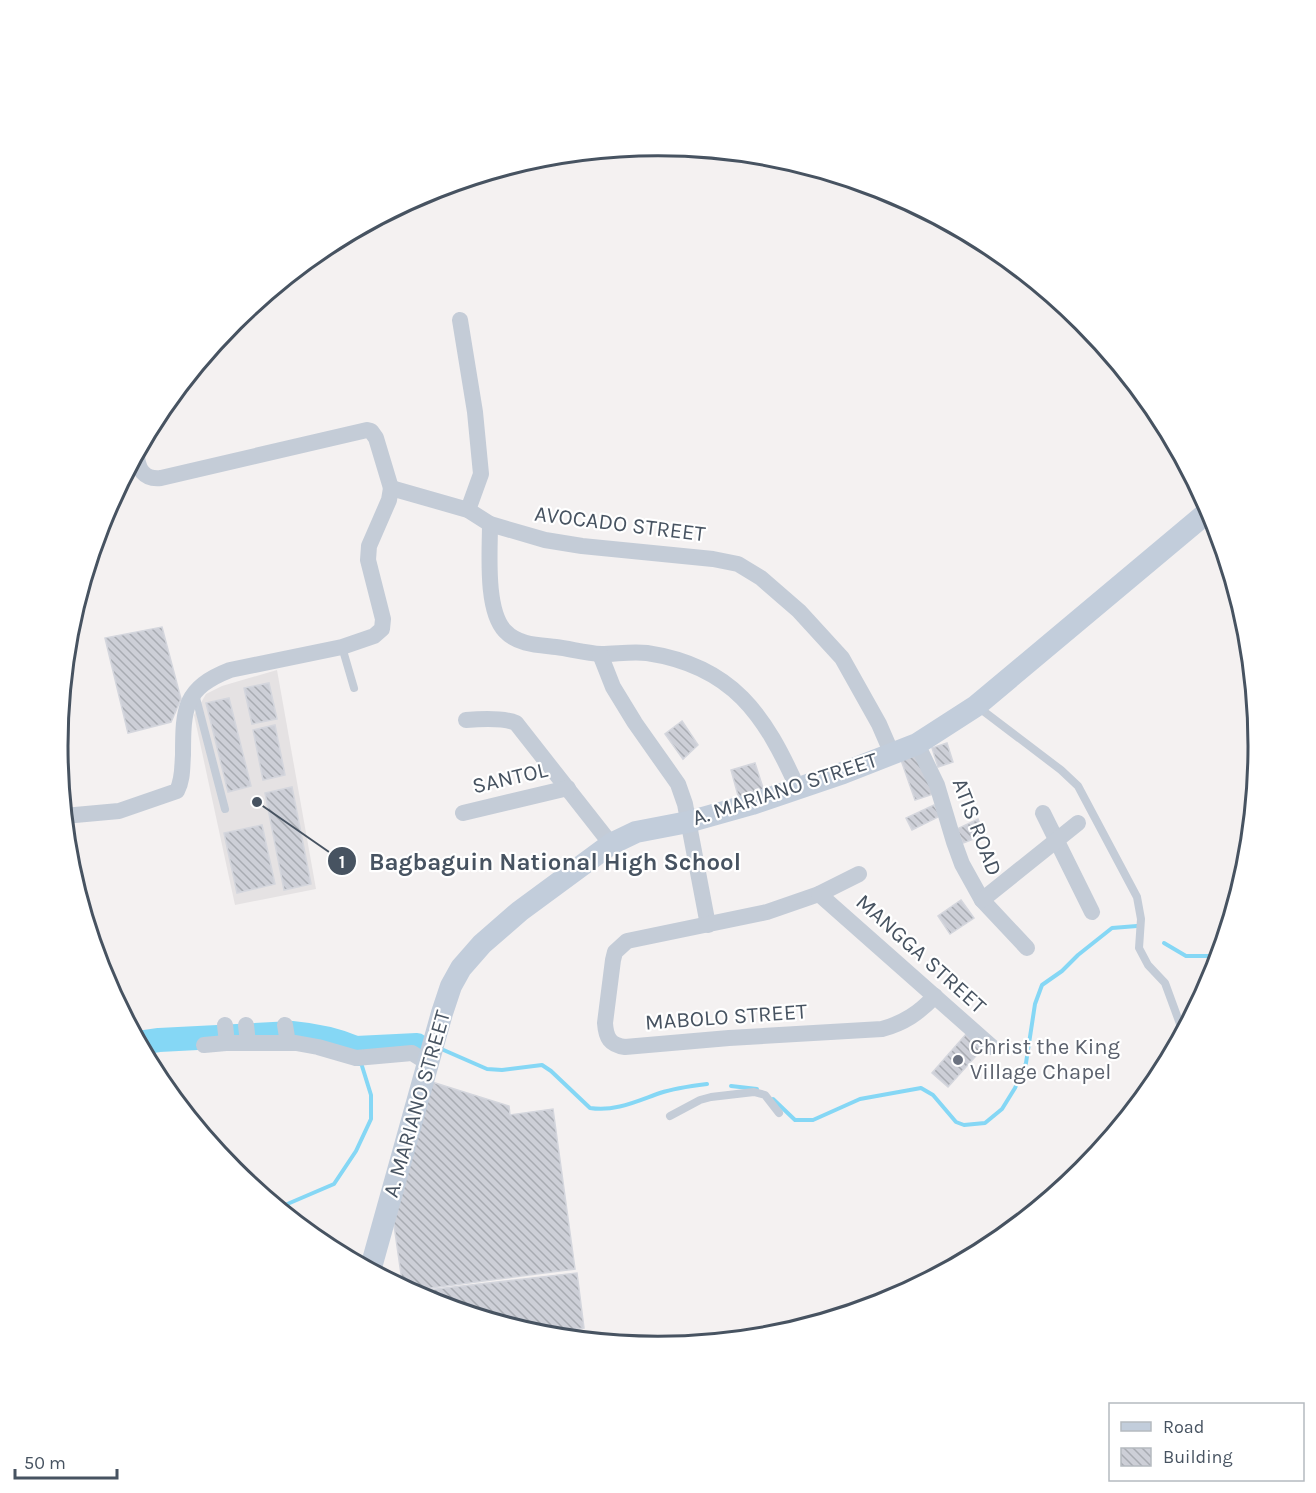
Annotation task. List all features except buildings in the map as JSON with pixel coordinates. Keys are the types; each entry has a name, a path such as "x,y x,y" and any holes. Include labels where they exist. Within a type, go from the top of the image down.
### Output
{"street":[{"path":"460,320 475,412 481,474 468,510"},
{"path":"72,815 119,811 177,791 182,780 183,732 188,704 194,691 218,675 230,670 342,647 375,636 382,629 383,619 368,560 369,546 389,500 391,488 376,438 371,431 367,430 152,479 140,469 139,465"},
{"name":"AVOCADO STREET","path":"391,488 468,510 490,524 545,540 592,548 713,559 747,568 800,611 842,658 879,724 892,754"},
{"name":"A. MARIANO STREET","path":"372,1263 430,1054 452,986 461,968 475,952 520,911 611,844 636,832 688,822 798,789 917,744 976,706 1202,517"},
{"path":"490,524 488,570 495,613 504,630 520,642 600,654 646,653 678,660 713,674 748,704 768,729 798,789"},
{"path":"600,654 614,687 635,723 678,784 685,804 708,925"},
{"path":"465,720 500,719 516,723 611,844"},
{"name":"ATIS ROAD","path":"917,744 937,785 962,864 982,900 1028,948"},
{"name":"SANTOL","path":"463,813 568,788"},
{"path":"1043,813 1092,912"},
{"path":"982,900 1078,823"},
{"name":"MANGGA STREET","path":"620,946 635,939 767,912 819,894 859,874"},
{"name":"MANGGA STREET","path":"819,894 992,1047"},
{"name":"MABOLO STREET","path":"620,946 613,960 605,1023 606,1033 616,1046 882,1029 913,1016 935,996"},
{"path":"204,1045 226,1035 287,1035 356,1058 412,1053 430,1054"}],"lane":[{"path":"342,647 354,688"},
{"path":"194,691 225,809"},
{"path":"976,706 1061,770 1078,786 1137,897 1141,919 1139,948 1148,965 1165,983 1180,1023"},
{"path":"670,1116 700,1100 753,1092 765,1095 779,1113"}],"shaded area":[{"path":"277,670 316,889 235,905 194,715 206,694 222,686"}],"waterway":[{"path":"773,1099 795,1120 813,1120 860,1099 921,1088 933,1095 956,1122 964,1125 985,1123 1002,1109 1015,1088 1026,1063 1035,1004 1042,985 1112,928 1137,926"},
{"path":"1164,943 1186,956 1210,956"},
{"path":"147,1042 292,1033 340,1042 356,1048 358,1054"},
{"path":"356,1048 417,1045"},
{"path":"439,1048 487,1069 502,1070 542,1065 590,1108 617,1107 671,1090 707,1084"},
{"path":"286,1204 334,1184 356,1151 371,1119 371,1095 362,1066"},
{"path":"731,1086 757,1089"}],"place":[{"name":"Bagbaguin National High School","path":"257,802"},
{"name":"Christ the King Village Chapel","path":"958,1060"}]}
